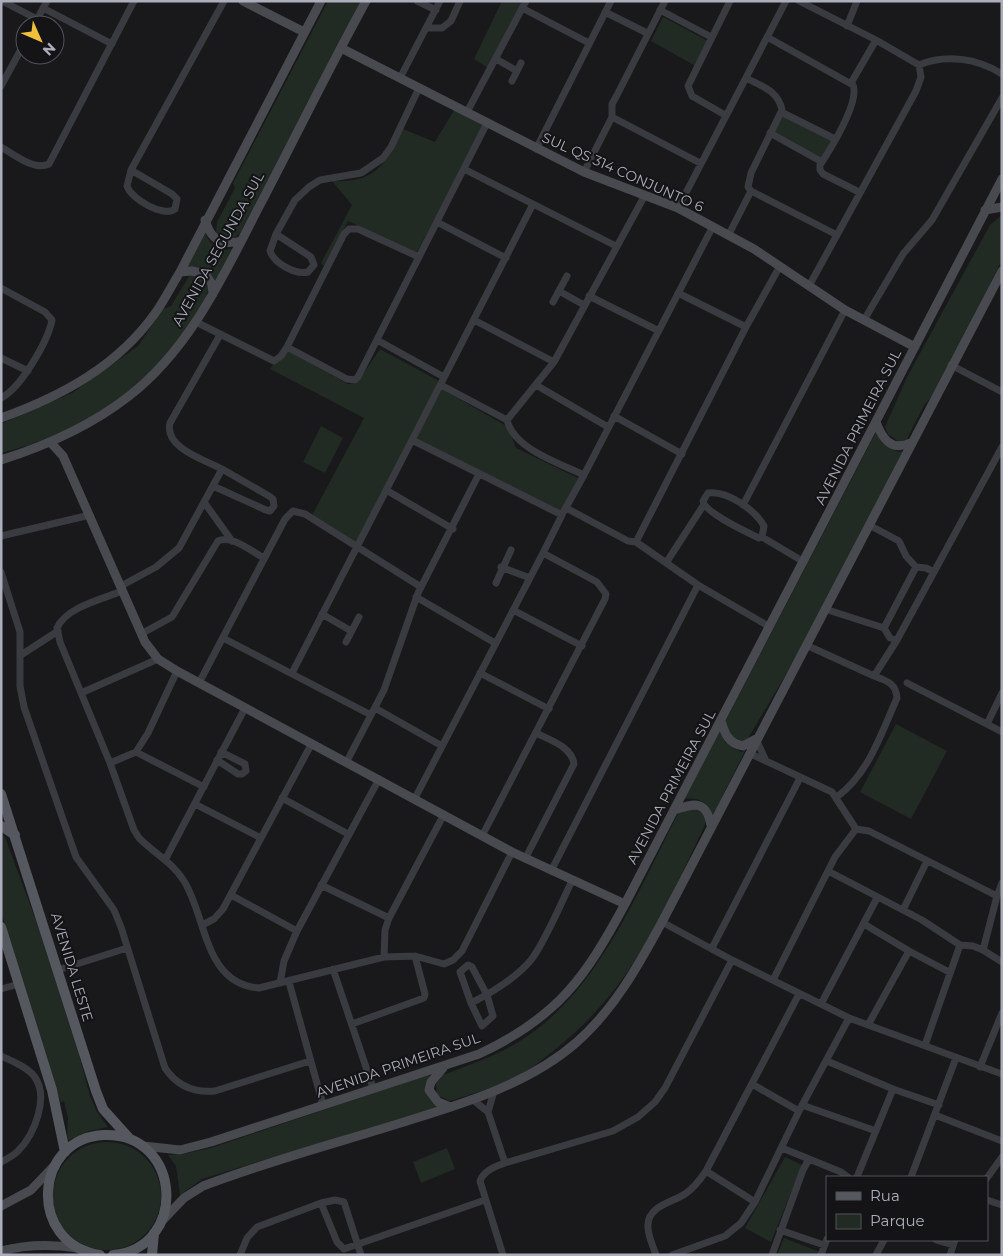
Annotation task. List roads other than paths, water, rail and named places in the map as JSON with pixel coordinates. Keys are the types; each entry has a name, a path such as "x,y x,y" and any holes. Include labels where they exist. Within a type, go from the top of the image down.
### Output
{"main road":[{"path":"244,1 304,32"},
{"name":"AVENIDA SEGUNDA SUL","path":"1,418 38,405 72,388 100,370 129,344 156,312 180,272 320,1"},
{"name":"AVENIDA SEGUNDA SUL","path":"1,460 51,443 98,418 130,396 159,369 181,344 213,294 366,1"},
{"name":"SUL QS 314 CONJUNTO 6","path":"341,48 584,172 678,208 780,266 844,310 915,347"},
{"name":"AVENIDA PRIMEIRA SUL","path":"143,1146 180,1150 211,1142 479,1054 517,1035 569,991 598,954 625,904 1002,179"},
{"path":"985,210 1002,207"},
{"path":"206,220 208,230 216,240 226,244 241,241"},
{"path":"180,272 192,271 204,274 212,284 213,294"},
{"path":"113,1255 132,1250 154,1233 162,1221 184,1198 203,1186 450,1108 494,1091 546,1065 576,1043 603,1016 623,991 662,922 910,443 1002,271"},
{"path":"876,422 880,434 887,442 897,446 910,443"},
{"path":"63,456 66,436"},
{"path":"51,443 63,456 141,634 158,659 245,708 312,742 443,816 525,859 625,904"},
{"path":"721,720 725,734 732,743 742,746 756,739"},
{"name":"AVENIDA LESTE","path":"1,794 103,1109 130,1139"},
{"path":"674,810 689,805 700,805 708,812 711,825"},
{"path":"1,826 15,835"},
{"path":"1,927 52,1090 65,1152"},
{"path":"445,1066 431,1082 429,1090 438,1102 450,1108"},
{"path":"1,1206 31,1190 65,1152 89,1138 117,1135 143,1146 161,1167 166,1180 167,1201 162,1221"},
{"path":"56,1163 47,1190 49,1210 58,1230 78,1248"},
{"path":"152,1255 154,1233"},
{"path":"1,1251 35,1244 50,1244 78,1248 94,1254"}],"street":[{"path":"2,1 25,15"},
{"path":"40,15 47,1"},
{"path":"1,147 34,166 49,164 134,1"},
{"path":"131,170 172,194 177,199 175,209 167,212 161,210 132,195 127,186 131,170 224,1"},
{"path":"417,1 436,10"},
{"path":"400,78 440,1"},
{"path":"426,28 437,30 442,28 450,20 460,1"},
{"path":"536,149 611,1"},
{"path":"584,172 612,117 612,104 665,1"},
{"path":"725,115 695,98 689,90 689,82 730,1"},
{"path":"678,208 786,1"},
{"path":"798,1 876,40 919,65 940,58 960,59 986,65 1002,74"},
{"path":"848,26 857,1"},
{"path":"467,112 524,4 589,43"},
{"path":"43,8 112,44"},
{"path":"660,10 711,37"},
{"path":"605,12 647,33"},
{"path":"767,37 851,83 854,89 854,96 835,139 822,162 820,170 822,173 860,192"},
{"path":"851,83 876,40"},
{"path":"2,81 15,59"},
{"path":"496,59 517,71"},
{"path":"512,81 521,63"},
{"path":"809,286 916,91 921,77 919,65"},
{"path":"746,78 776,94 782,112 835,139"},
{"path":"314,266 303,274 276,260 270,248 295,200 320,180 361,173 383,158 391,147 419,88"},
{"path":"864,320 903,254 932,220 1002,98"},
{"path":"782,112 751,173 748,183 751,191 837,235"},
{"path":"612,117 700,163"},
{"path":"287,347 351,380 361,373 488,124"},
{"path":"770,133 822,162"},
{"path":"464,169 616,246"},
{"path":"728,236 751,191"},
{"path":"507,420 554,362 645,196"},
{"path":"292,673 533,204"},
{"path":"437,222 506,258"},
{"path":"196,322 269,360 278,360 287,347 344,234 351,228 358,229 419,257"},
{"path":"414,800 584,475 657,330 712,228"},
{"path":"276,234 307,252 314,261 314,266"},
{"path":"314,266 325,271"},
{"path":"636,542 746,327 780,266"},
{"path":"553,302 567,276"},
{"path":"1,288 46,312 52,320 28,371 12,392 1,398"},
{"path":"559,291 584,305"},
{"path":"678,293 746,327"},
{"path":"589,296 657,330"},
{"path":"743,505 844,310"},
{"path":"474,320 554,362"},
{"path":"213,486 266,510 270,510 274,506 273,498 174,442 170,436 170,423 220,334"},
{"path":"377,340 444,377"},
{"path":"1,358 28,371"},
{"path":"951,366 1002,392"},
{"path":"441,385 507,420 512,433 523,444 584,475"},
{"path":"536,385 608,427"},
{"path":"614,416 682,454"},
{"path":"412,440 562,515"},
{"path":"874,676 898,640 1002,447"},
{"path":"222,469 187,536 171,557 121,589 72,612 60,622 58,631 80,693 110,763 134,830 143,842 165,860 183,879 217,963 225,974 250,988 259,988 384,957 415,956 444,964 453,960 462,951 512,852"},
{"path":"347,762 392,671 416,597 453,529 479,474"},
{"path":"386,490 453,529"},
{"path":"666,563 704,506 703,501 708,493 715,492 743,505 762,522 764,529 762,537"},
{"path":"204,502 232,541"},
{"path":"704,506 747,533 759,538 762,537 804,562"},
{"path":"566,508 628,541 636,542 698,585 770,627"},
{"path":"199,683 285,519 293,511 305,514 356,548 421,587"},
{"path":"1,536 90,515"},
{"path":"869,525 899,541 906,556 916,567 926,568 934,572"},
{"path":"141,634 172,617 213,548 221,540 232,541 264,558"},
{"path":"496,583 501,567 511,550"},
{"path":"482,836 599,614 606,594 597,582 543,553"},
{"path":"501,567 530,578"},
{"path":"884,628 916,567"},
{"path":"1,572 5,595 20,632 22,654 20,686 23,701 76,857 114,910 165,1068 181,1085 203,1092 216,1091 310,1061"},
{"path":"551,871 698,585"},
{"path":"416,597 495,643"},
{"path":"825,609 884,628 890,638 898,640"},
{"path":"513,610 582,646"},
{"path":"322,614 351,631"},
{"path":"346,642 359,617"},
{"path":"22,654 58,631"},
{"path":"223,638 371,715"},
{"path":"806,645 891,682 897,689 897,698 867,766 852,786 837,797"},
{"path":"80,693 158,659"},
{"path":"110,763 136,752 148,733 177,671"},
{"path":"480,673 549,709"},
{"path":"907,683 1002,732"},
{"path":"987,724 1002,694"},
{"path":"165,860 245,708"},
{"path":"375,708 442,746"},
{"path":"525,859 574,764 573,758 560,746 536,734"},
{"path":"756,739 766,762"},
{"path":"202,925 214,918 231,895 312,742"},
{"path":"136,752 204,787"},
{"path":"217,760 238,774 246,771 245,764 221,752"},
{"path":"749,753 832,792 856,829"},
{"path":"712,948 800,778"},
{"path":"280,983 284,961 297,932 379,779"},
{"path":"282,798 348,834"},
{"path":"195,804 261,838"},
{"path":"384,957 385,930 389,918 443,816"},
{"path":"856,829 869,831 997,896"},
{"path":"773,980 828,871 844,842 856,829"},
{"path":"903,910 927,861"},
{"path":"828,871 903,910 960,945 973,946 1002,962"},
{"path":"471,1002 487,995 519,972 532,958 572,881"},
{"path":"982,950 1002,883"},
{"path":"321,885 389,918"},
{"path":"231,895 297,932"},
{"path":"821,1004 877,898"},
{"path":"662,922 732,960 849,1018 1002,1074"},
{"path":"864,924 909,952 949,972"},
{"path":"924,1045 960,945"},
{"path":"58,970 127,948"},
{"path":"868,1024 909,952"},
{"path":"352,1024 424,998 425,994 415,956"},
{"path":"503,1255 480,1181 482,1176 488,1170 504,1163 613,1131 627,1124 655,1102 674,1073 732,960"},
{"path":"468,965 472,967 487,995 493,1016 482,1026 471,1002 460,972 468,965"},
{"path":"333,969 373,1088"},
{"path":"289,982 323,1105"},
{"path":"1,989 19,984"},
{"path":"656,1255 648,1224 652,1213 659,1207 685,1194 697,1184 706,1171 799,994"},
{"path":"980,1067 1002,1013"},
{"path":"672,1255 725,1236 741,1223 755,1202 801,1108 849,1018"},
{"path":"1,1056 33,1075 39,1084 41,1099 26,1140 17,1152 1,1162"},
{"path":"912,1176 956,1058"},
{"path":"826,1061 893,1089 939,1105"},
{"path":"752,1084 801,1108 876,1132"},
{"path":"857,1176 893,1089"},
{"path":"494,1091 488,1112 504,1163"},
{"path":"472,1099 488,1112"},
{"path":"935,1115 1002,1140"},
{"path":"782,1148 847,1176"},
{"path":"988,1177 1002,1157"},
{"path":"772,1255 780,1230 809,1160"},
{"path":"706,1171 755,1202"},
{"path":"240,1255 247,1238 257,1227 321,1203 335,1200 344,1202 361,1255"},
{"path":"321,1203 341,1247 348,1248 486,1200"},
{"path":"988,1200 1002,1205"},
{"path":"780,1230 826,1242 821,1255"},
{"path":"876,1255 883,1241"},
{"path":"950,1255 954,1243"}]}
